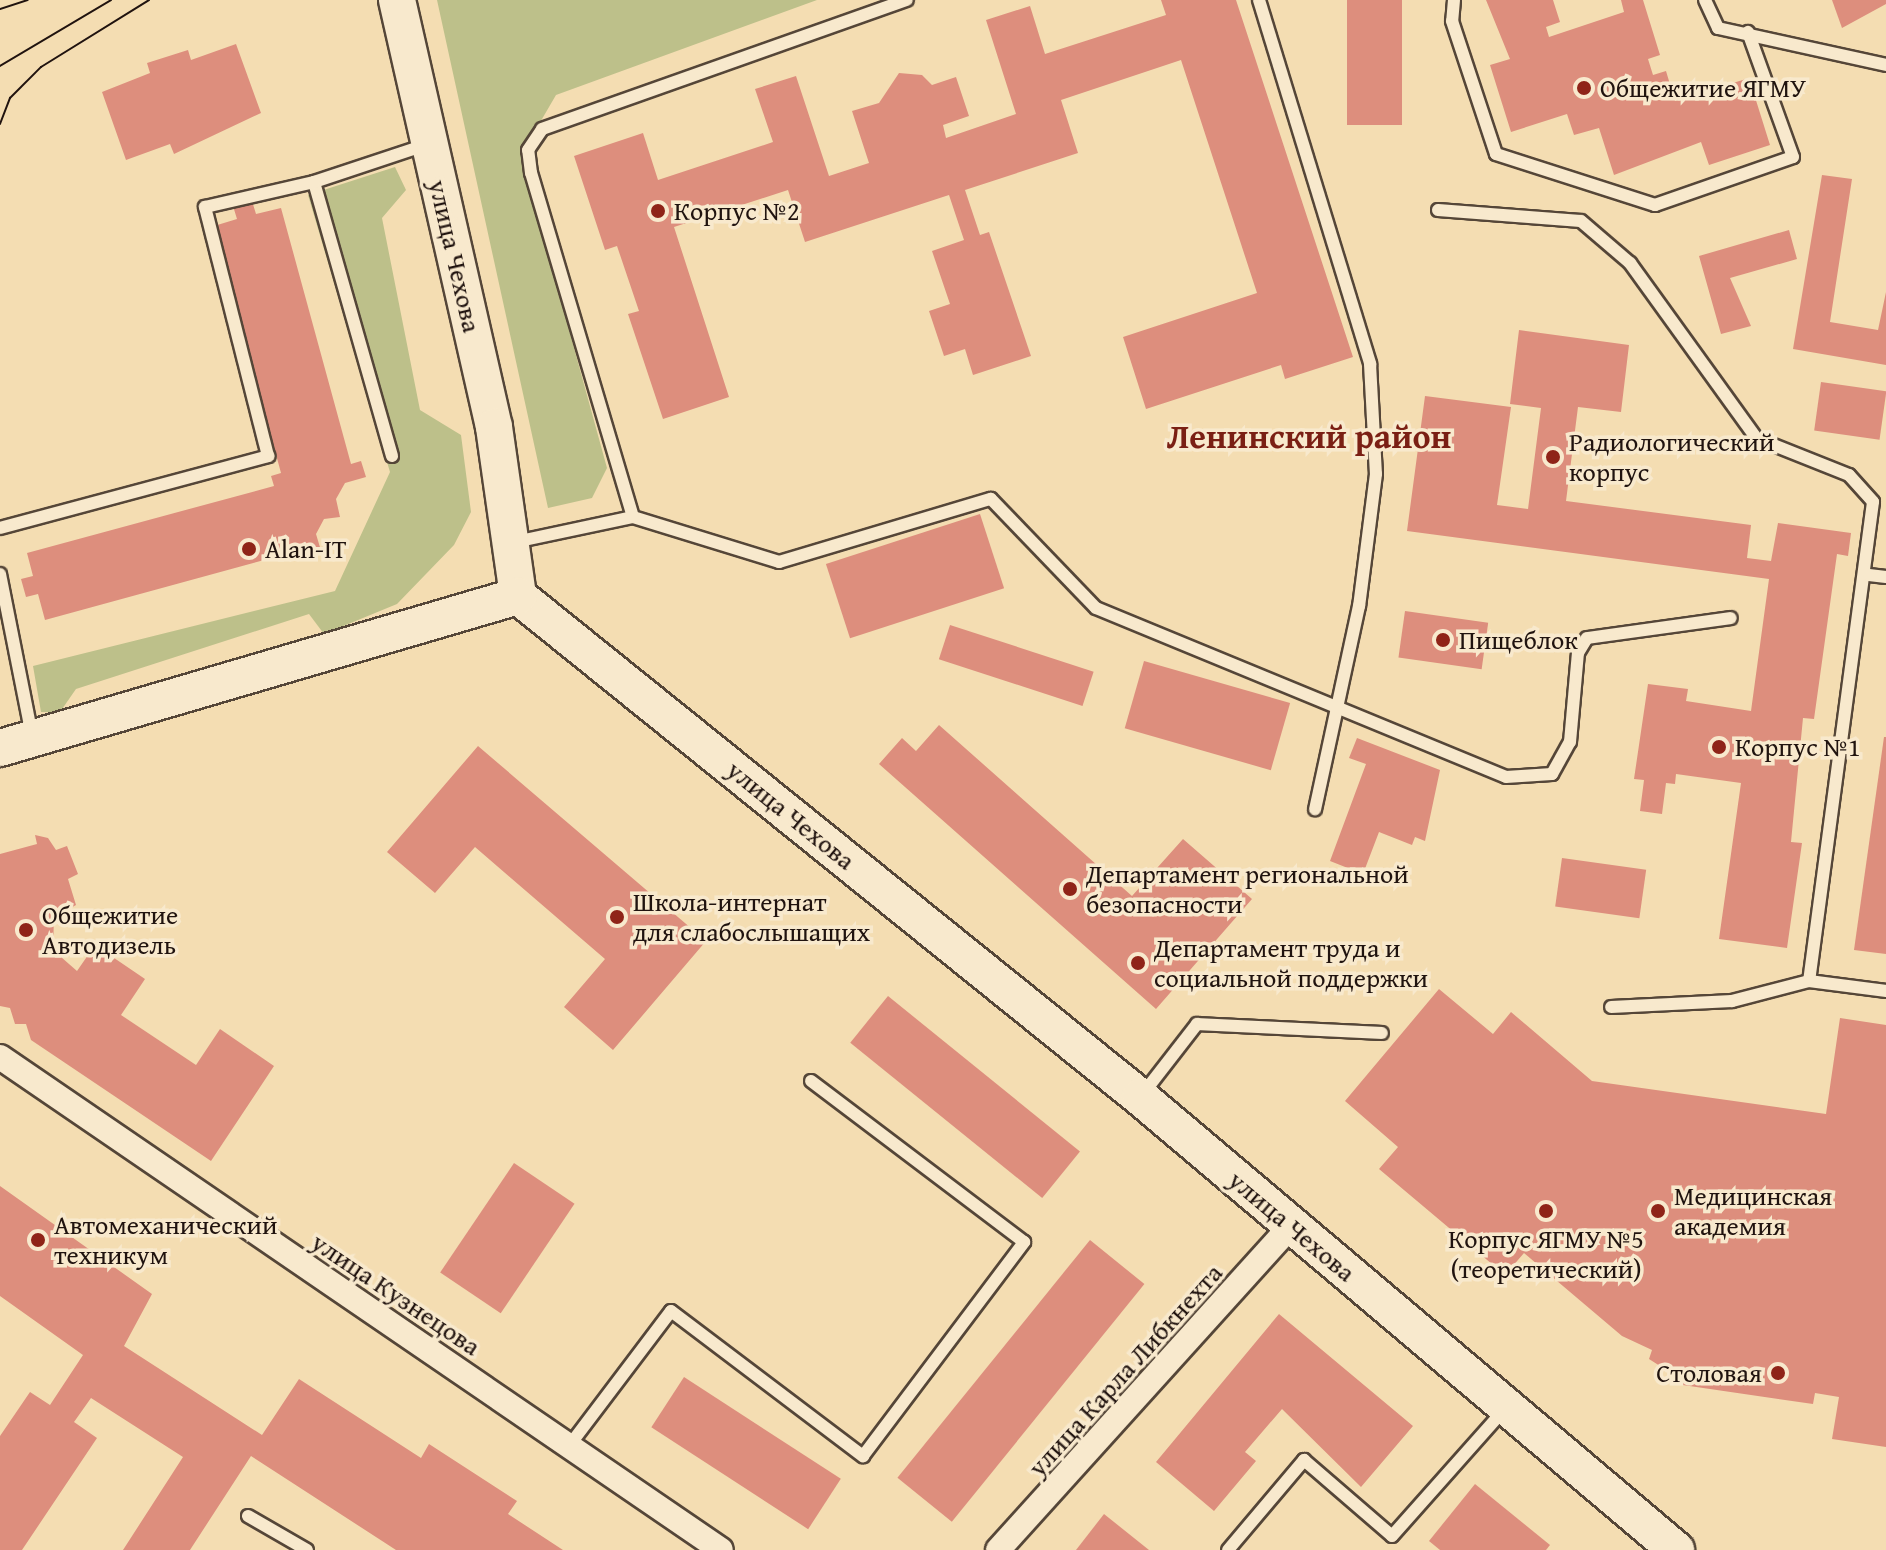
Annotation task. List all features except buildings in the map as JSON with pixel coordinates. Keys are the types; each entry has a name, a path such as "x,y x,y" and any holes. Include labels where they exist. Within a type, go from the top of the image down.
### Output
{"street":[{"name":"улица Чехова","path":"397,0 494,427 518,596 1140,1097 1676,1550"},
{"path":"16,743 518,596"},
{"name":"улица Кузнецова","path":"0,1057 721,1550"},
{"name":"улица Карла Либкнехта","path":"998,1550 1292,1225"}],"lane":[{"path":"633,517 528,150 542,129 907,0"},
{"path":"1259,0 1370,364 1376,474 1339,704 1315,809"},
{"path":"1454,0 1452,21 1496,154 1655,205 1793,157 1748,32"},
{"path":"1705,0 1718,28 1748,32 1886,65"},
{"path":"0,528 268,456 205,207 314,182 428,144"},
{"path":"314,182 392,456"},
{"path":"1438,210 1581,221 1630,263 1756,438 1849,475 1864,490 1876,526 1809,981"},
{"path":"512,543 633,517 779,562 991,499 1096,608 1339,704 1454,760 1506,777 1552,774 1570,742 1578,653 1587,638 1731,618"},
{"path":"0,574 16,743"},
{"path":"1869,575 1886,577"},
{"path":"1611,1007 1732,1001 1809,981 1886,991"},
{"path":"1140,1097 1197,1024 1382,1033"},
{"path":"569,1446 671,1311 863,1456 1024,1242 811,1081"},
{"path":"1228,1550 1304,1460 1392,1536 1506,1408"},
{"path":"248,1516 307,1550"}],"green space":[{"path":"437,0 817,0 556,95 521,155 607,468 592,498 548,508"},
{"path":"395,167 406,190 382,218 420,410 461,435 471,512 454,545 397,604 324,634 309,614 76,689 60,712 41,712 33,666 335,591 390,472 308,195"}],"tram line":[{"path":"0,9 28,0"},
{"path":"0,66 111,0"},
{"path":"0,124 10,98 41,67 149,0"}],"place":[{"name":"Общежитие ЯГМУ","path":"1584,88"},
{"name":"Корпус №2","path":"658,211"},
{"name":"Радиологический корпус","path":"1553,457"},
{"name":"Alan-IT","path":"249,549"},
{"name":"Пищеблок","path":"1443,640"},
{"name":"Корпус №1","path":"1719,747"},
{"name":"Департамент региональной безопасности","path":"1070,889"},
{"name":"Школа-интернат для слабослышащих","path":"617,917"},
{"name":"Общежитие Автодизель","path":"26,930"},
{"name":"Департамент труда и социальной поддержки","path":"1138,963"},
{"name":"Корпус ЯГМУ №5 (теоретический)","path":"1546,1211"},
{"name":"Медицинская академия","path":"1658,1211"},
{"name":"Автомеханический техникум","path":"38,1240"},
{"name":"Столовая","path":"1778,1373"}],"district":[{"name":"Ленинский район","path":"1309,436"}]}
